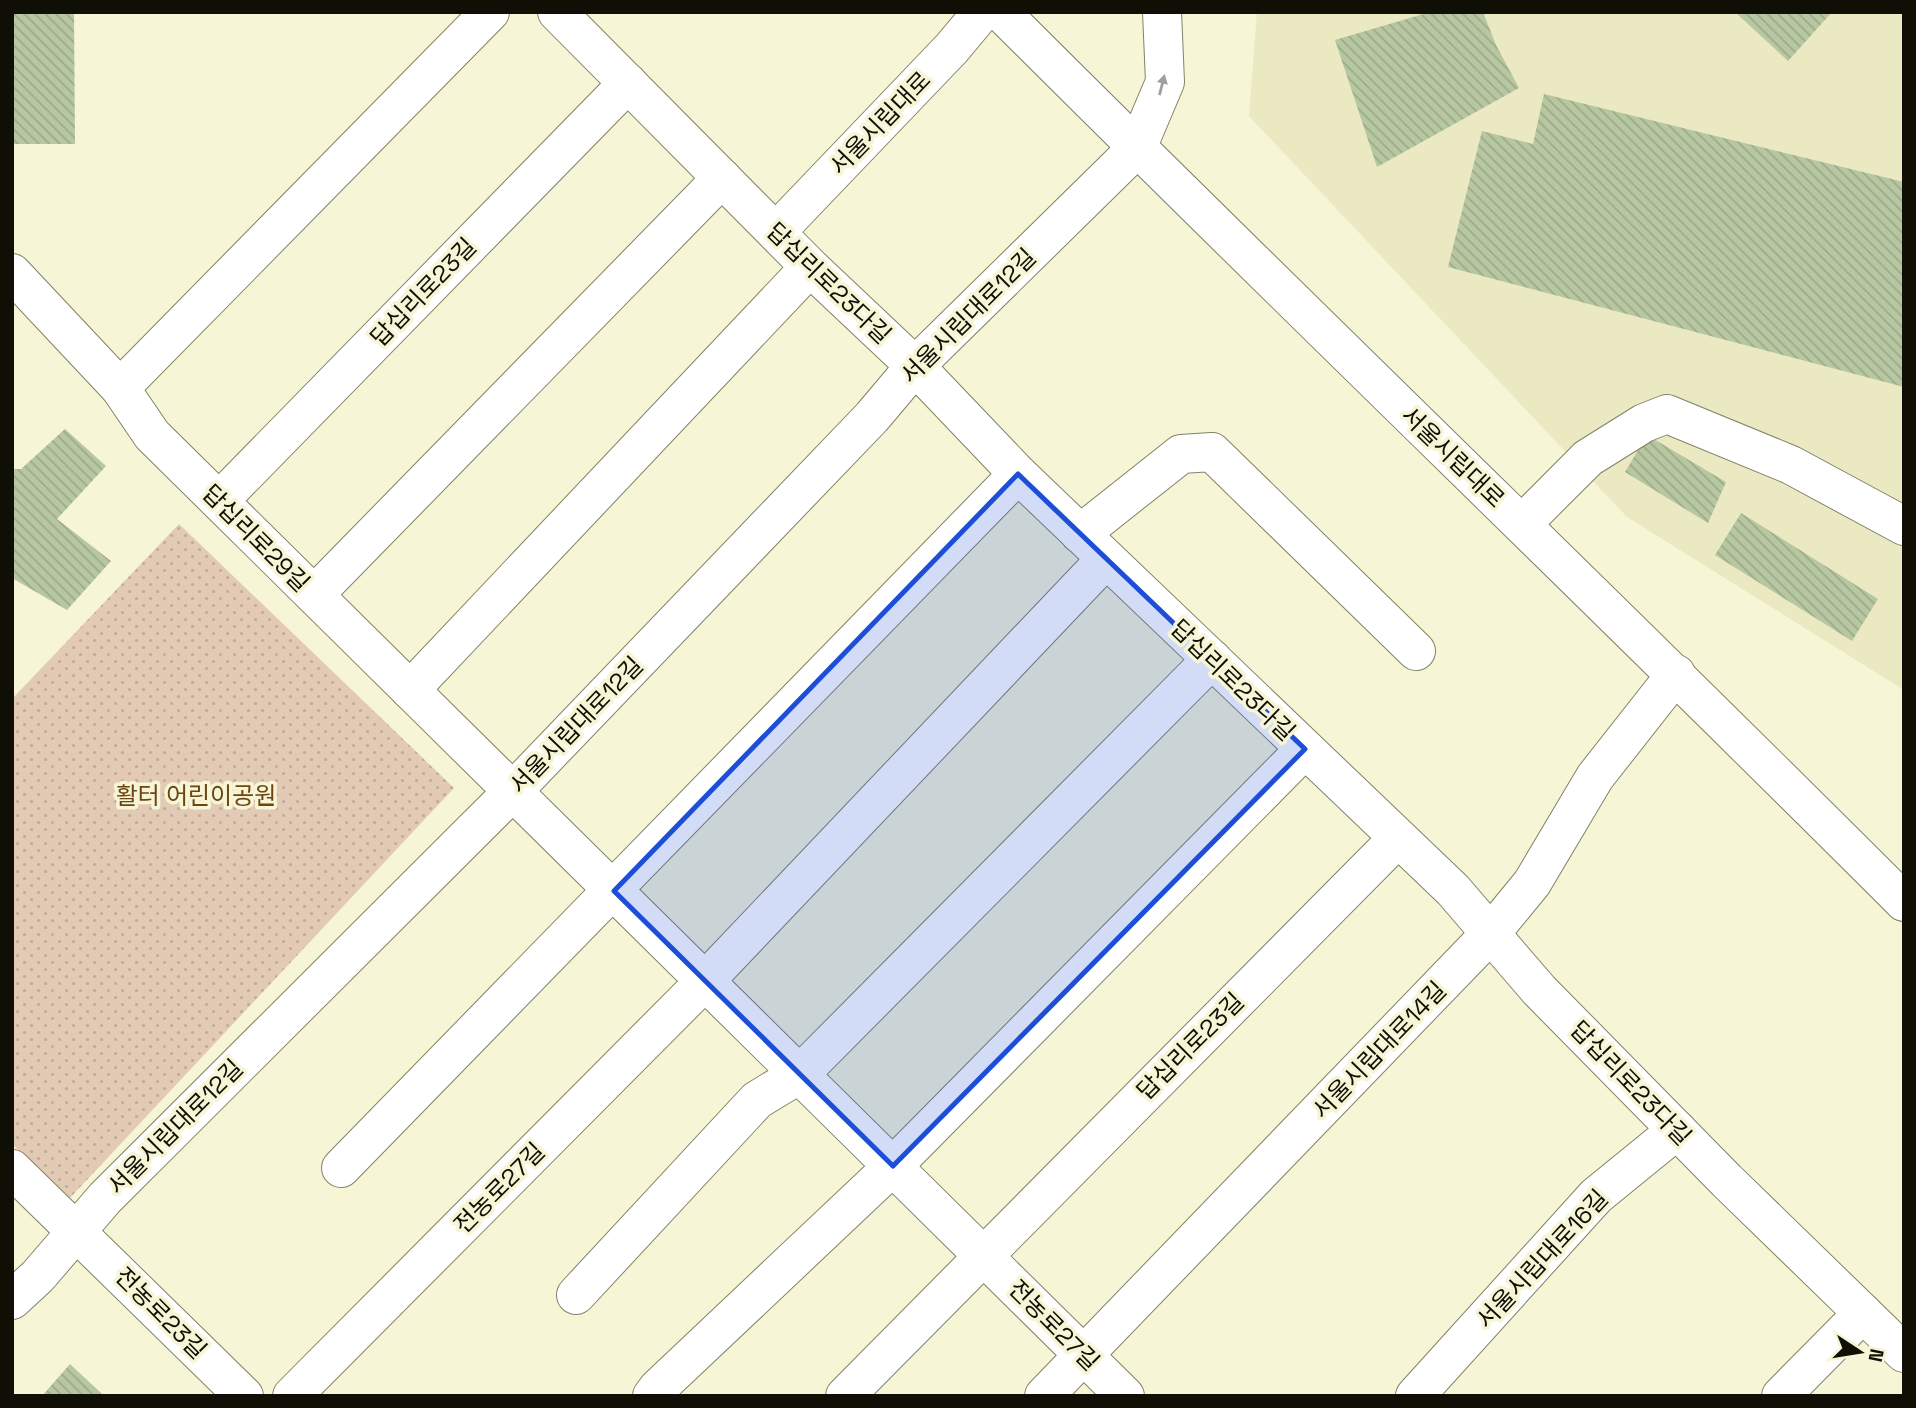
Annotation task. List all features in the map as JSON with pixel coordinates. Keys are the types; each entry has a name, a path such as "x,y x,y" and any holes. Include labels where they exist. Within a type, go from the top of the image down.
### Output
{"street":[{"path":"120,388 490,12"},
{"name":"답십리로23다길","path":"556,12 810,267 915,366 1018,474 1453,890 1539,990 1904,1353"},
{"name":"서울시립대로","path":"776,232 952,48 982,12"},
{"name":"서울시립대로","path":"1001,12 1676,674 1904,902"},
{"path":"1137,148 1166,82 1162,12"},
{"name":"답십리로23길","path":"219,501 628,83"},
{"name":"서울시립대로12길","path":"12,1300 38,1276 105,1198 513,791 863,427 915,366 1137,148"},
{"path":"314,595 722,178"},
{"path":"411,690 810,267"},
{"name":"답십리로29길","path":"12,273 120,388 152,435 513,791"},
{"path":"1522,524 1588,458 1644,423 1667,414 1791,465 1904,526"},
{"path":"705,981 1093,546 1181,454 1212,452 1416,651"},
{"path":"341,1168 1018,474"},
{"path":"576,1295 757,1100 800,1074 1212,660"},
{"name":"서울시립대로14길","path":"1044,1396 1491,933 1531,883 1595,777 1676,674"},
{"path":"652,1396 893,1166 1305,749"},
{"name":"전농로27길","path":"513,791 1125,1396"},
{"name":"답십리로23길","path":"983,1255 1398,838"},
{"name":"전농로27길","path":"292,1396 705,981"},
{"name":"서울시립대로16길","path":"1415,1396 1596,1196 1677,1130"},
{"name":"전농로23길","path":"12,1168 244,1396"},
{"path":"845,1396 983,1255"},
{"path":"1781,1396 1863,1313"}],"highlighted area":[{"path":"1018,474 1305,749 893,1166 614,891"}],"shaded area":[{"path":"1257,12 1904,12 1904,690 1627,517 1249,116"}],"green space":[{"name":"활터 어린이공원","path":"179,524 454,788 69,1199 12,1144 12,699"}],"building":[{"path":"12,12 74,12 75,144 12,144"},
{"path":"1430,12 1483,12 1496,45 1519,88 1377,167 1335,40"},
{"path":"1735,12 1832,12 1788,61"},
{"path":"1544,94 1904,182 1904,387 1448,267 1482,131 1533,144"},
{"path":"65,429 106,466 57,519 111,561 67,610 12,578 12,469 21,469"},
{"path":"1647,435 1726,482 1708,523 1625,472"},
{"path":"1741,513 1878,599 1852,641 1715,555"},
{"path":"70,1364 104,1396 42,1396"}]}
